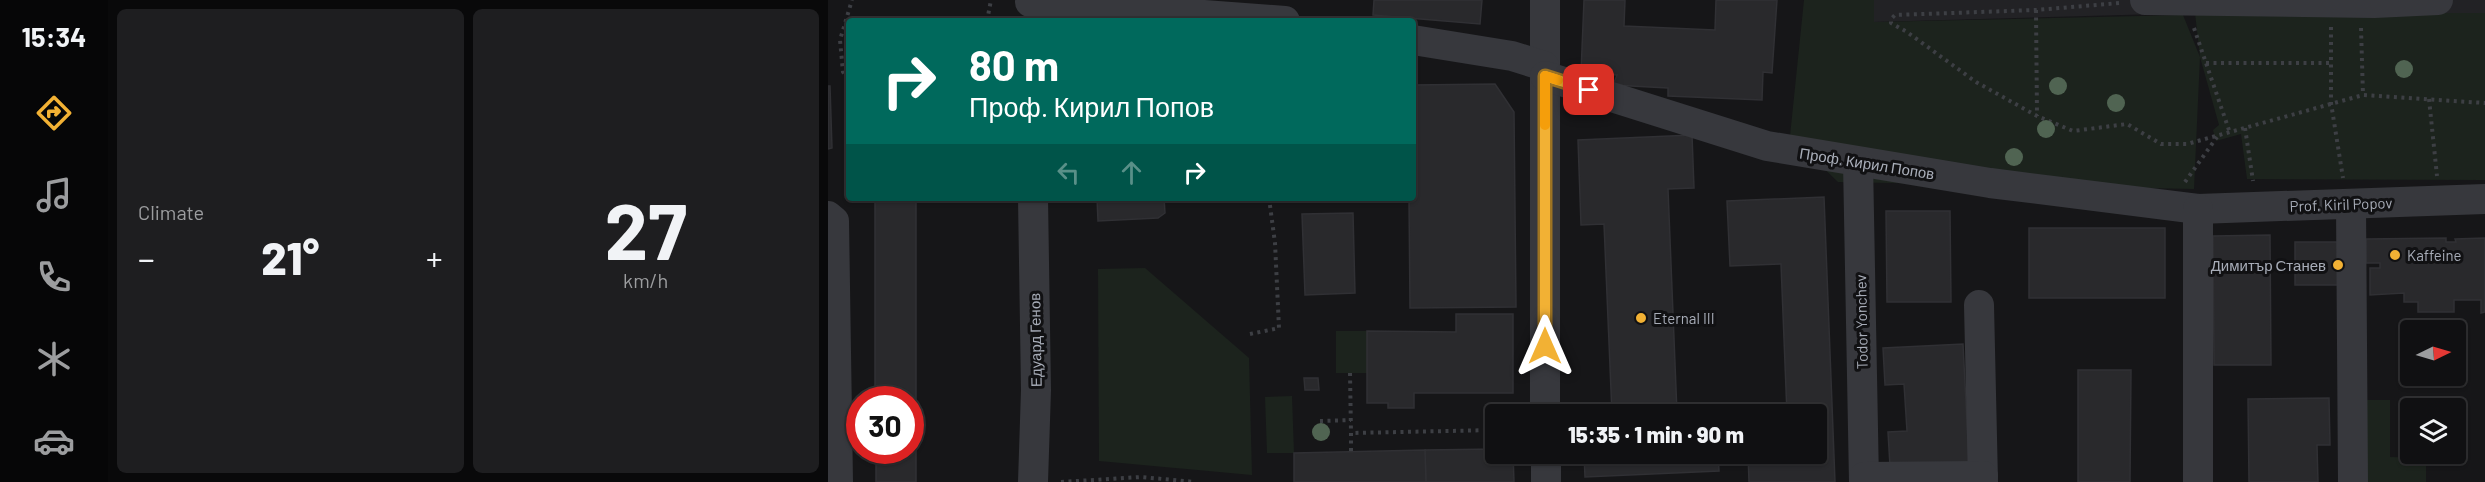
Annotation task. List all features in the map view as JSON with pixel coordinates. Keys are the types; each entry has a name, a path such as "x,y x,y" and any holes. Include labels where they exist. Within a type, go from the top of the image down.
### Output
{"street":[{"path":"1545,0 1545,404"},
{"path":"2145,1 2438,0"},
{"path":"1030,8 1226,18"},
{"path":"1416,40 1512,56 1545,71"},
{"name":"Проф. Кирил Попов","path":"1545,71 1767,146 1990,183 2198,209"},
{"name":"Todor Yonchev","path":"1858,162 1864,479"},
{"name":"Prof. Kiril Popov","path":"2198,209 2485,199"},
{"name":"Едуард Генов","path":"1033,201 1036,390 1033,482"},
{"path":"2351,204 2354,482"},
{"path":"2198,209 2198,482"},
{"path":"828,216 834,221 838,482"},
{"path":"1864,479 1983,479 1979,305"},
{"path":"1546,464 1546,482"}],"path":[{"path":"847,18 852,0"},
{"path":"988,18 991,0"},
{"path":"2145,1 2036,10 1895,15 1891,23 1976,82 2037,116 2073,131 2127,124 2161,144 2187,144 2363,95 2485,103"},
{"path":"2185,1 2230,133"},
{"path":"2343,176 2331,103 2332,63 2359,2"},
{"path":"2359,2 2363,95"},
{"path":"2036,10 2037,116"},
{"path":"846,20 840,40 843,72 846,76"},
{"path":"2206,63 2332,63"},
{"path":"2429,99 2437,174"},
{"path":"2245,128 2251,167"},
{"path":"2168,205 2217,136"},
{"path":"1250,334 1279,328 1275,243 1269,201"},
{"path":"1350,373 1351,451"},
{"path":"1320,421 1351,420"},
{"path":"1351,433 1485,430"},
{"path":"1061,482 1141,477 1195,482"}],"shaded area":[{"path":"1804,0 1874,0 1874,22 2183,15 2200,57 2194,189 1838,182 1790,136"},
{"path":"1874,0 2485,0 2485,13 2195,13 1874,22"},
{"path":"2195,13 2485,13 2485,180 2247,179 2241,134 2216,141 2213,130 2219,125 2200,57"},
{"path":"1145,268 1249,358 1252,475 1099,461 1098,269"},
{"path":"1336,331 1367,331 1367,373 1336,373"},
{"path":"1292,396 1294,453 1267,453 1265,397"},
{"path":"2353,400 2390,400 2390,457 2400,457 2400,464 2426,464 2426,482 2353,482"}],"building":[{"path":"1374,0 1482,0 1480,24 1373,15"},
{"path":"1584,0 1625,0 1624,26 1715,30 1716,0 1777,0 1772,73 1763,72 1762,100 1668,96 1668,88 1613,85 1617,75 1581,73"},
{"path":"1495,84 1514,112 1516,307 1410,308 1409,201 1416,201 1416,85"},
{"path":"828,86 830,86 832,148 828,149"},
{"name":"Eternal III","path":"1692,135 1694,188 1668,189 1677,404 1612,404 1604,224 1581,225 1578,140"},
{"path":"1824,197 1835,482 1749,482 1748,464 1827,464 1827,404 1787,404 1781,264 1730,266 1727,201"},
{"path":"875,201 916,201 916,386 875,386"},
{"path":"1097,201 1164,201 1165,213 1158,218 1098,221"},
{"path":"1886,211 1950,211 1951,302 1887,302"},
{"path":"1353,213 1355,293 1305,295 1302,214"},
{"path":"2029,228 2165,228 2165,298 2029,298"},
{"path":"2270,235 2271,365 2214,365 2213,236"},
{"path":"2446,238 2446,242 2456,242 2455,239 2485,238 2485,312 2481,313 2481,300 2454,300 2454,312 2418,312 2418,302 2404,302 2404,293 2370,295 2370,268 2380,268 2380,263 2366,263 2366,239"},
{"path":"2295,242 2345,242 2344,285 2295,285"},
{"path":"1456,314 1513,314 1513,393 1414,393 1414,408 1388,408 1388,403 1367,403 1367,331 1456,332"},
{"path":"1963,344 1969,462 1890,466 1888,432 1907,431 1904,384 1885,385 1883,348"},
{"path":"2078,370 2131,370 2130,482 2078,482"},
{"path":"1304,378 1318,378 1319,390 1305,390"},
{"path":"2329,398 2330,445 2317,445 2318,482 2249,482 2248,399"},
{"path":"1485,449 1485,464 1513,464 1514,482 1426,482 1425,450"},
{"path":"1425,450 1426,482 1294,482 1294,453"},
{"path":"876,464 916,464 916,482 876,482"},
{"path":"1584,464 1719,464 1719,471 1585,477"}],"slow traffic":[{"path":"1545,125 1545,76 1558,80"}],"place":[{"name":"Kaffeine","path":"2395,255"},
{"name":"Димитър Станев","path":"2338,265"},
{"name":"Eternal III","path":"1641,318"}],"route":[{"path":"1545,346 1545,76 1589,90"}]}
